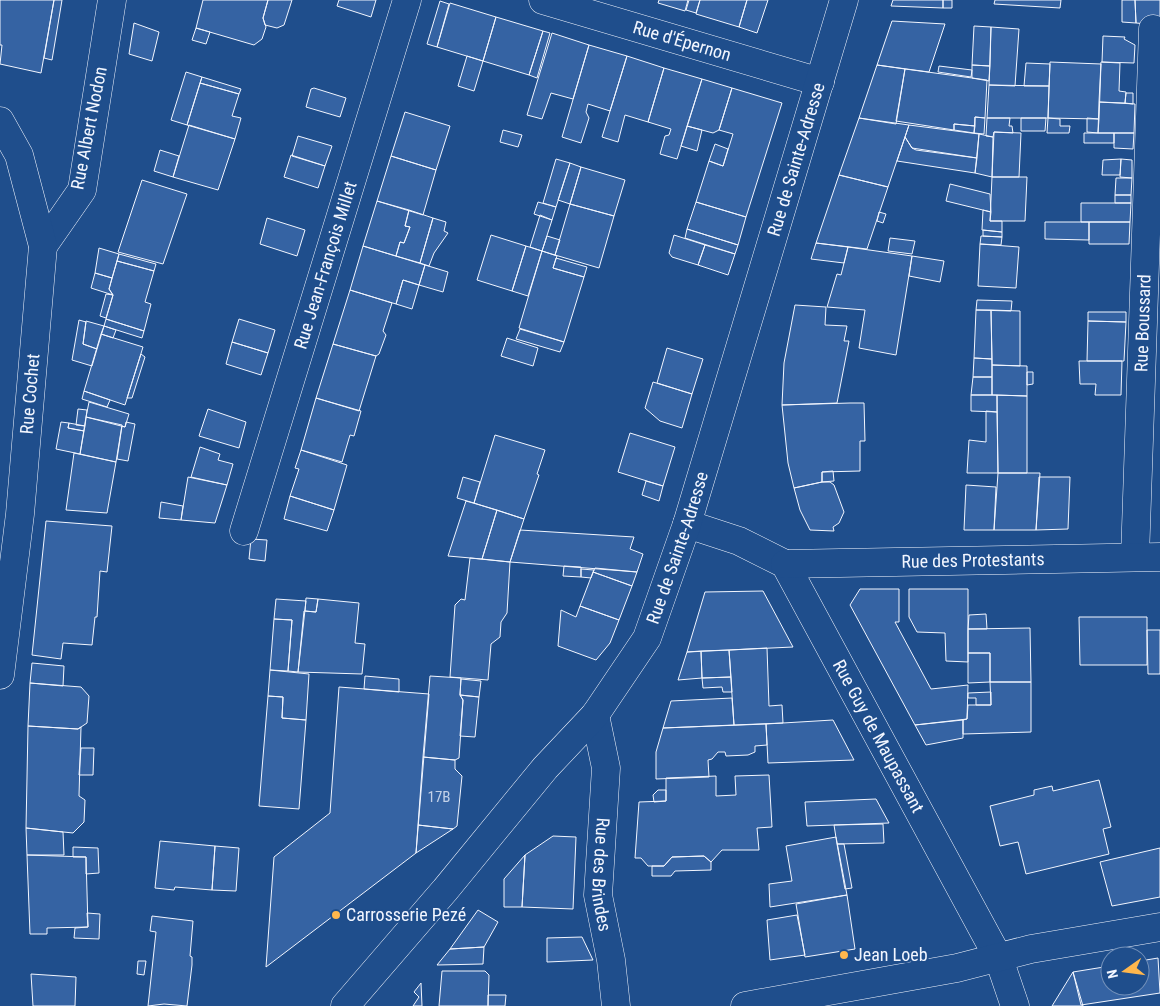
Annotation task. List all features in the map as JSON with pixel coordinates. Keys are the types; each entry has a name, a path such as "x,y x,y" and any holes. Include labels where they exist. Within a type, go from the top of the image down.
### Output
{"street":[{"name":"Rue Albert Nodon","path":"43,246 82,190 112,0"},
{"name":"Rue Jean-François Millet","path":"244,531 408,0"},
{"name":"Rue d'Épernon","path":"543,0 820,82"},
{"name":"Rue de Sainte-Adresse","path":"345,1006 445,890 545,768 595,715 647,638 687,524 844,0"},
{"name":"Rue Boussard","path":"1147,557 1153,30"},
{"name":"Rue Cochet","path":"0,121 19,155 43,246 20,514 0,675"},
{"path":"687,524 739,541 785,564"},
{"name":"Rue des Protestants","path":"785,564 1147,557"},
{"name":"Rue Guy de Maupassant","path":"785,564 999,958 1015,1006"},
{"name":"Rue des Brindes","path":"595,715 606,768 598,895 611,960 616,1006"},
{"path":"745,1006 957,968 1031,949 1160,926"}],"building":[{"path":"0,0 54,0 41,73 0,64 2,45 0,45"},
{"path":"54,0 62,0 52,60 44,58"},
{"path":"203,0 268,0 263,18 266,27 262,39 254,45 196,28"},
{"path":"268,0 292,0 284,25 277,28 265,25 263,18"},
{"path":"339,0 376,0 371,17 337,6"},
{"path":"659,0 688,0 685,11 658,3"},
{"path":"689,0 700,0 696,13 686,10"},
{"path":"700,0 747,0 739,27 696,14"},
{"path":"747,0 768,0 757,33 739,27"},
{"path":"893,0 943,0 943,8 891,6"},
{"path":"943,0 952,0 952,8 943,8"},
{"path":"995,0 1061,0 1060,8 994,4"},
{"path":"1122,0 1135,0 1136,23 1122,22"},
{"path":"1135,0 1160,0 1160,25 1136,23"},
{"path":"440,1 449,4 437,47 427,44"},
{"path":"450,3 496,17 483,61 437,47"},
{"path":"496,17 543,31 529,75 483,61"},
{"path":"892,21 945,24 929,72 877,65"},
{"path":"134,23 159,32 152,61 129,54"},
{"path":"974,26 991,27 990,66 972,65"},
{"path":"991,27 1019,29 1015,86 989,85"},
{"path":"196,28 210,32 206,44 192,40"},
{"path":"543,31 550,33 537,78 529,75"},
{"path":"552,33 589,45 573,99 551,93 542,119 527,115"},
{"path":"1103,36 1125,37 1124,39 1135,45 1134,63 1102,62"},
{"path":"589,45 627,56 610,111 588,104 586,112 589,118 581,143 562,137"},
{"path":"467,56 483,61 474,91 458,86"},
{"path":"627,56 664,68 648,122 625,115 618,142 602,137"},
{"path":"1050,62 1101,64 1099,119 1048,118"},
{"path":"1101,62 1120,63 1119,91 1126,92 1125,103 1099,102"},
{"path":"1026,63 1050,64 1049,86 1024,86"},
{"path":"877,65 905,69 896,124 859,118"},
{"path":"972,65 990,66 989,81 972,78"},
{"path":"939,66 972,70 971,77 938,72"},
{"path":"664,68 702,79 677,159 660,154 665,136 669,135 671,129 648,122"},
{"path":"905,69 987,80 985,118 975,117 975,126 954,124 954,130 896,121"},
{"path":"186,72 202,77 187,125 171,120"},
{"path":"202,77 241,89 239,94 200,83"},
{"path":"702,79 732,88 719,130 713,133 687,126"},
{"path":"200,83 239,94 232,116 241,118 235,139 187,125"},
{"path":"989,85 1049,86 1048,118 987,118"},
{"path":"314,88 346,98 340,117 306,107 311,89"},
{"path":"732,88 782,103 746,217 696,202 709,161 723,166 733,134 719,130"},
{"path":"1126,93 1133,93 1133,104 1125,103"},
{"path":"1099,102 1135,104 1134,133 1098,133"},
{"path":"405,112 450,126 436,170 391,156"},
{"path":"975,117 985,118 984,134 974,133"},
{"path":"859,118 909,125 888,187 839,175"},
{"path":"987,118 1010,118 1009,126 1012,126 1013,133 994,132 993,137 986,136"},
{"path":"1021,118 1046,118 1045,131 1021,131"},
{"path":"1048,118 1060,119 1060,126 1070,126 1069,133 1047,133"},
{"path":"1087,118 1099,119 1098,133 1087,132"},
{"path":"954,124 975,126 974,133 954,130"},
{"path":"189,125 235,139 218,190 173,177"},
{"path":"909,125 979,134 977,158 912,148 905,137"},
{"path":"687,126 702,130 697,151 681,146"},
{"path":"503,130 522,135 518,147 500,142"},
{"path":"994,132 1021,133 1019,177 992,177"},
{"path":"1084,133 1114,133 1114,143 1084,143"},
{"path":"1114,133 1134,133 1133,149 1114,148"},
{"path":"979,134 993,137 992,177 975,173"},
{"path":"298,136 332,146 325,166 292,156"},
{"path":"905,137 912,148 916,150 977,158 975,173 897,161"},
{"path":"715,144 728,149 723,166 709,161"},
{"path":"160,150 179,156 173,177 154,171"},
{"path":"291,155 325,166 318,188 284,177"},
{"path":"391,156 436,170 423,215 377,201"},
{"path":"556,159 570,163 556,207 543,203"},
{"path":"1121,159 1132,160 1132,178 1120,177"},
{"path":"1121,159 1120,175 1102,175 1103,160"},
{"path":"570,163 581,167 570,204 558,200"},
{"path":"581,167 625,180 614,216 570,204"},
{"path":"839,175 888,187 867,249 816,243"},
{"path":"992,177 1027,177 1025,221 990,221"},
{"path":"1116,178 1132,178 1131,195 1115,195"},
{"path":"142,180 187,194 163,264 118,252"},
{"path":"950,184 990,194 991,212 946,201"},
{"path":"1115,195 1131,195 1131,203 1115,203"},
{"path":"377,201 409,210 405,226 410,227 404,243 400,242 396,256 363,246"},
{"path":"538,202 556,207 552,220 534,214"},
{"path":"696,202 746,217 738,245 687,229"},
{"path":"1081,203 1131,203 1130,222 1081,222"},
{"path":"570,204 614,216 599,268 555,255"},
{"path":"409,210 433,218 420,263 396,256 400,242 404,243 410,227 405,226"},
{"path":"983,210 991,212 990,221 1002,221 1002,232 982,230"},
{"path":"879,212 886,214 883,223 877,221"},
{"path":"540,215 552,220 542,251 530,247"},
{"path":"267,218 305,230 297,256 260,244"},
{"path":"433,218 446,222 444,231 448,233 434,253 429,266 420,263"},
{"path":"1045,222 1089,222 1089,240 1045,239"},
{"path":"1089,222 1130,222 1129,244 1089,244"},
{"path":"687,229 738,245 735,254 685,238"},
{"path":"983,230 1002,232 1002,237 983,236"},
{"path":"491,235 526,246 512,291 477,280"},
{"path":"674,235 705,245 698,265 672,257 669,253"},
{"path":"547,236 560,240 555,255 542,251"},
{"path":"981,236 1002,237 1001,245 980,244"},
{"path":"890,238 915,241 912,254 888,251"},
{"path":"816,243 848,247 844,263 811,259"},
{"path":"980,244 1019,247 1016,288 978,286"},
{"path":"705,245 735,254 728,275 698,265"},
{"path":"363,246 425,265 419,285 403,280 396,304 350,290"},
{"path":"526,246 542,251 528,296 512,291"},
{"path":"848,247 912,256 896,355 859,348 865,310 827,307 837,274 841,275"},
{"path":"99,248 119,254 112,278 95,273"},
{"path":"542,251 557,256 553,268 584,277 564,342 519,328"},
{"path":"119,254 156,264 154,271 117,261"},
{"path":"912,256 944,261 940,282 909,276"},
{"path":"556,258 587,267 584,277 553,268"},
{"path":"117,261 154,271 145,302 151,304 144,331 106,319 113,295 109,289"},
{"path":"425,265 448,272 443,292 419,285"},
{"path":"95,273 112,278 109,289 113,295 91,288"},
{"path":"403,280 419,285 412,309 396,304"},
{"path":"350,290 392,303 383,331 386,335 379,354 376,356 333,344"},
{"path":"106,294 113,295 106,318 100,316"},
{"path":"977,300 1012,301 1011,311 976,310"},
{"path":"795,305 826,307 825,325 847,326 844,341 849,341 837,403 782,405 784,363"},
{"path":"976,310 991,310 992,359 974,358"},
{"path":"991,310 1020,311 1020,366 992,365"},
{"path":"1088,312 1126,312 1126,322 1088,321"},
{"path":"106,319 144,331 142,338 104,326"},
{"path":"239,319 275,330 268,353 232,342"},
{"path":"79,320 86,322 83,344 97,349 92,366 72,360"},
{"path":"86,321 104,326 97,349 83,344"},
{"path":"1088,321 1126,322 1124,361 1087,361"},
{"path":"104,326 116,330 113,338 101,334"},
{"path":"520,329 564,342 560,352 516,339"},
{"path":"101,334 143,347 125,405 84,391"},
{"path":"507,338 538,348 533,366 501,356"},
{"path":"232,342 268,353 261,375 226,364"},
{"path":"333,344 376,356 359,411 316,398"},
{"path":"667,348 703,359 692,394 657,383"},
{"path":"141,354 145,357 132,398 127,398"},
{"path":"974,358 992,359 992,377 973,377"},
{"path":"1079,361 1122,361 1121,395 1095,395 1096,384 1080,384"},
{"path":"992,365 1027,366 1027,396 992,395"},
{"path":"1027,372 1033,372 1033,384 1027,385"},
{"path":"973,377 992,377 992,395 971,395"},
{"path":"653,382 692,394 682,428 660,421 645,408"},
{"path":"84,391 110,400 107,407 82,399"},
{"path":"971,395 997,395 997,412 971,411"},
{"path":"997,395 1027,396 1027,473 998,473"},
{"path":"316,398 361,411 354,436 350,435 342,462 301,450"},
{"path":"89,402 129,414 125,427 86,417"},
{"path":"864,403 865,441 860,441 860,471 822,472 822,482 794,488 788,463 782,405"},
{"path":"78,409 87,410 85,426 76,425"},
{"path":"208,409 246,422 239,448 199,436"},
{"path":"986,411 997,412 998,473 967,473 969,440 986,442"},
{"path":"86,417 122,425 116,462 80,454"},
{"path":"61,422 69,423 68,428 84,431 80,454 56,449"},
{"path":"126,422 135,424 128,461 117,459 122,426 125,427"},
{"path":"69,423 85,426 84,431 68,428"},
{"path":"630,433 675,447 663,486 618,472"},
{"path":"495,435 545,450 537,474 539,475 524,519 474,503"},
{"path":"200,447 220,454 218,460 233,464 227,485 191,477"},
{"path":"301,450 347,465 334,510 290,496 299,469 295,468"},
{"path":"74,453 116,462 107,513 66,510"},
{"path":"833,471 834,481 822,482 822,472"},
{"path":"998,473 1040,473 1036,530 994,530"},
{"path":"188,477 227,485 215,523 181,520"},
{"path":"463,477 480,482 474,503 457,498"},
{"path":"1039,477 1070,477 1068,529 1036,530"},
{"path":"646,481 663,486 659,501 642,495"},
{"path":"830,482 834,485 844,512 839,523 833,527 834,531 810,530 800,510 794,488"},
{"path":"966,485 996,487 994,530 964,530"},
{"path":"290,496 334,510 327,531 284,519"},
{"path":"466,501 497,510 482,559 448,556"},
{"path":"161,502 183,506 181,520 159,518"},
{"path":"497,510 524,519 510,562 482,559"},
{"path":"46,521 112,526 107,572 100,571 97,617 95,617 92,645 63,643 61,659 32,655"},
{"path":"520,530 634,537 630,549 643,554 637,572 510,562"},
{"path":"251,539 267,540 265,561 249,559"},
{"path":"470,558 510,562 507,613 501,622 500,637 491,644 488,680 450,677 455,605 461,599 465,600"},
{"path":"564,566 581,567 581,577 563,576"},
{"path":"595,568 637,572 632,586 593,572"},
{"path":"581,569 594,570 591,578 581,577"},
{"path":"593,572 632,586 619,620 580,606"},
{"path":"860,589 899,589 899,622 895,622 931,689 968,685 967,719 915,725 850,605"},
{"path":"909,589 968,589 968,662 946,661 945,633 917,632 909,617"},
{"path":"763,591 793,647 687,652 705,592"},
{"path":"306,598 318,599 316,612 305,611"},
{"path":"276,599 306,601 298,672 288,671 292,620 274,619"},
{"path":"318,599 359,603 355,643 365,644 362,674 298,672 304,611 316,612"},
{"path":"580,606 619,620 610,643 596,660 558,646 561,610 576,617"},
{"path":"986,614 987,629 968,629 969,615"},
{"path":"1079,617 1147,617 1147,665 1080,665"},
{"path":"274,619 292,620 288,671 270,670"},
{"path":"1030,628 1031,682 990,682 990,653 968,653 968,629"},
{"path":"1147,630 1160,630 1160,674 1148,674"},
{"path":"767,648 769,706 782,705 783,723 734,725 729,650"},
{"path":"729,650 731,677 702,678 701,651"},
{"path":"701,651 702,678 678,680 687,652"},
{"path":"968,653 990,653 990,682 968,683"},
{"path":"32,663 64,666 63,686 30,683"},
{"path":"270,670 309,674 306,720 282,718 283,697 268,696"},
{"path":"365,676 399,679 399,692 364,689"},
{"path":"430,676 461,678 460,695 463,700 459,758 455,760 423,757"},
{"path":"731,677 732,692 723,692 722,687 703,688 702,678"},
{"path":"461,679 481,681 479,697 460,695"},
{"path":"990,682 1031,682 1031,732 963,734 963,720 967,719 968,705 991,705"},
{"path":"30,683 81,687 89,696 87,723 78,729 28,726"},
{"path":"339,687 429,694 416,853 266,967 274,857 330,813"},
{"path":"991,692 991,705 976,705 976,698 968,698 968,693"},
{"path":"460,695 479,697 475,737 460,736 463,700"},
{"path":"268,696 283,697 282,718 306,720 299,809 259,806"},
{"path":"732,698 734,725 663,728 671,701"},
{"path":"833,720 854,760 768,763 766,724"},
{"path":"963,720 963,738 926,745 915,725"},
{"path":"766,724 767,745 755,746 755,752 748,755 726,756 725,752 718,752 712,759 708,760 709,777 656,779 656,752 663,728"},
{"path":"28,726 78,729 81,727 79,796 85,800 84,822 73,833 26,828"},
{"path":"81,748 94,748 93,775 79,775"},
{"path":"423,757 455,760 455,769 462,776 457,826 453,829 418,825"},
{"path":"769,775 772,827 757,828 759,850 722,850 711,862 704,856 672,857 664,866 648,866 641,858 635,858 639,802 666,801 666,778 716,776 716,796 736,795 735,776"},
{"path":"1099,780 1111,827 1103,829 1109,854 1026,874 1018,842 1000,846 990,806 1034,795 1034,790 1052,786 1053,791"},
{"path":"658,790 666,790 666,801 654,802 653,795"},
{"path":"876,799 889,823 807,826 805,802"},
{"path":"883,824 884,843 837,844 834,825"},
{"path":"418,825 453,829 416,853"},
{"path":"26,828 63,832 64,855 27,855"},
{"path":"553,836 576,837 573,909 522,907 525,855"},
{"path":"836,837 847,895 770,907 769,884 792,881 786,846"},
{"path":"160,841 215,846 212,890 175,887 174,890 155,888"},
{"path":"837,844 844,844 852,888 845,889"},
{"path":"215,846 239,848 236,891 212,890"},
{"path":"73,847 98,848 99,873 86,874 86,857 73,857"},
{"path":"1160,848 1160,897 1112,906 1100,862"},
{"path":"27,855 86,857 88,927 47,928 47,934 30,934"},
{"path":"525,855 522,907 504,907 504,879"},
{"path":"704,856 711,862 711,870 675,871 671,876 652,876 652,866 664,866 672,857"},
{"path":"847,895 855,949 805,957 796,904"},
{"path":"478,910 498,922 484,947 450,949"},
{"path":"87,913 100,914 99,939 74,938 75,928 88,927"},
{"path":"797,915 805,955 770,960 767,920"},
{"path":"152,916 193,921 190,956 192,957 192,965 187,1006 164,1004 148,1006 156,932 150,931"},
{"path":"582,937 593,960 547,962 547,938"},
{"path":"484,947 483,964 437,965 450,949"},
{"path":"1158,958 1160,993 1150,995 1150,959"},
{"path":"138,961 146,961 144,975 137,974"},
{"path":"1100,968 1100,996 1140,996 1081,1005 1073,972"},
{"path":"442,971 485,971 489,975 488,1006 439,1006"},
{"path":"1073,972 1083,1006 1052,1006"},
{"path":"31,974 76,977 75,1006 33,1006"},
{"path":"421,983 422,1006 413,1006 419,997 414,992"},
{"path":"488,995 506,995 505,1006 488,1006"}],"place":[{"name":"Carrosserie Pezé","path":"336,915"},
{"name":"Jean Loeb","path":"844,955"}]}
